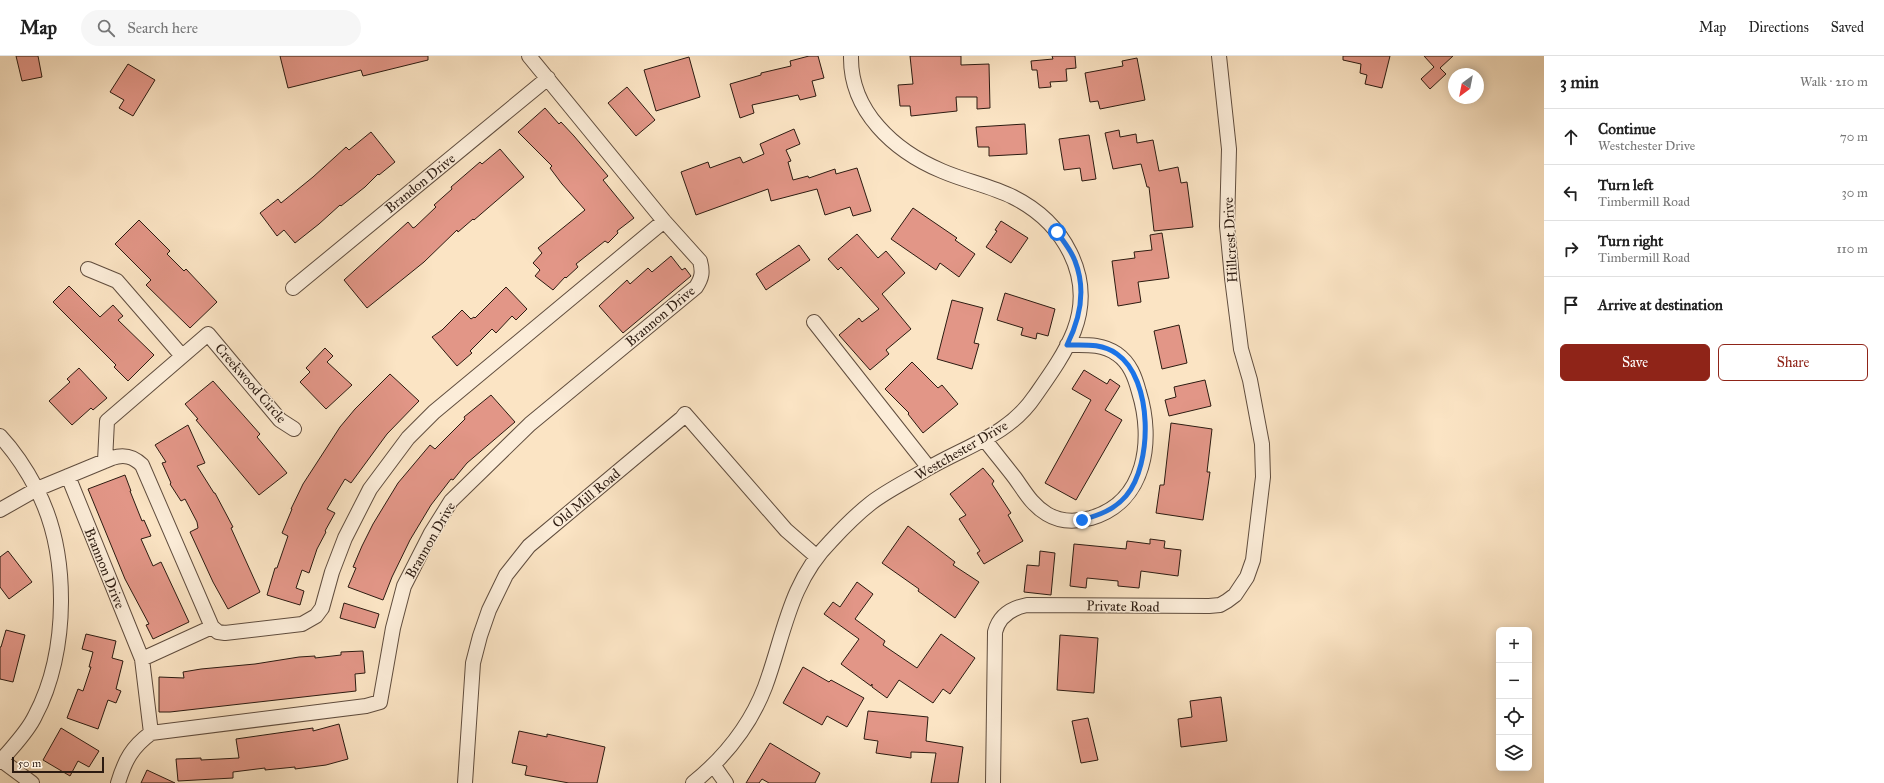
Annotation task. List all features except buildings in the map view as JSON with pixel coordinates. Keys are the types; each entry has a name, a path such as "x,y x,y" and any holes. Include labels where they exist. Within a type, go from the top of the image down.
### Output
{"street":[{"name":"Brannon Drive","path":"68,476 142,659 151,733 366,706 380,702 393,628 404,586 431,532 451,500 530,424 696,287 701,279 702,270 700,262 664,221 529,56"},
{"name":"Westchester Drive","path":"693,783 714,766 743,730 765,687 786,616 795,594 805,575 830,541 872,503 929,468 985,440 1008,426 1022,413 1037,394 1067,345 1074,331 1079,314 1081,295 1075,261 1057,232 1029,206 1012,197 940,170 912,155 889,139 870,118 860,102 853,83 851,56"},
{"name":"Hillcrest Drive","path":"1220,56 1229,149 1227,226 1232,278 1241,348 1250,380 1258,423"},
{"name":"Brandon Drive","path":"293,288 548,78"},
{"path":"0,510 37,488 119,455 136,459 142,465 212,627 218,632 225,633 302,624 316,616 322,608 332,572 356,513 378,477 408,438 434,412 664,221"},
{"path":"88,269 117,281 182,356 107,422 106,461"},
{"path":"814,322 929,468"},
{"name":"Creekwood Circle","path":"182,356 208,334 280,420 294,429"},
{"path":"985,440 1027,497 1048,515 1069,520 1082,520 1099,515 1109,510 1127,496 1136,480 1145,450 1144,414 1135,376 1128,364 1112,351 1099,346 1067,345"},
{"name":"Old Mill Road","path":"464,783 473,663 487,617 506,575 529,546 685,414 786,530 817,557"},
{"name":"Private Road","path":"993,783 995,632 1001,619 1008,612 1027,604 1209,606 1220,605 1235,595 1247,577 1253,560 1263,477 1262,444 1258,423"},
{"path":"0,436 21,461 37,488 53,535 58,558 60,620 58,649 51,678 35,718 22,737 1,761 32,783"},
{"path":"142,659 212,627"},
{"path":"118,783 127,759 138,743 151,733"},
{"path":"714,766 726,783"}],"route":[{"path":"1057,232 1069,249 1075,261 1081,295 1079,314 1074,331 1067,345 1099,346 1117,354 1128,364 1135,376 1142,400 1146,437 1142,465 1127,496 1109,510 1099,515 1082,520"}]}
